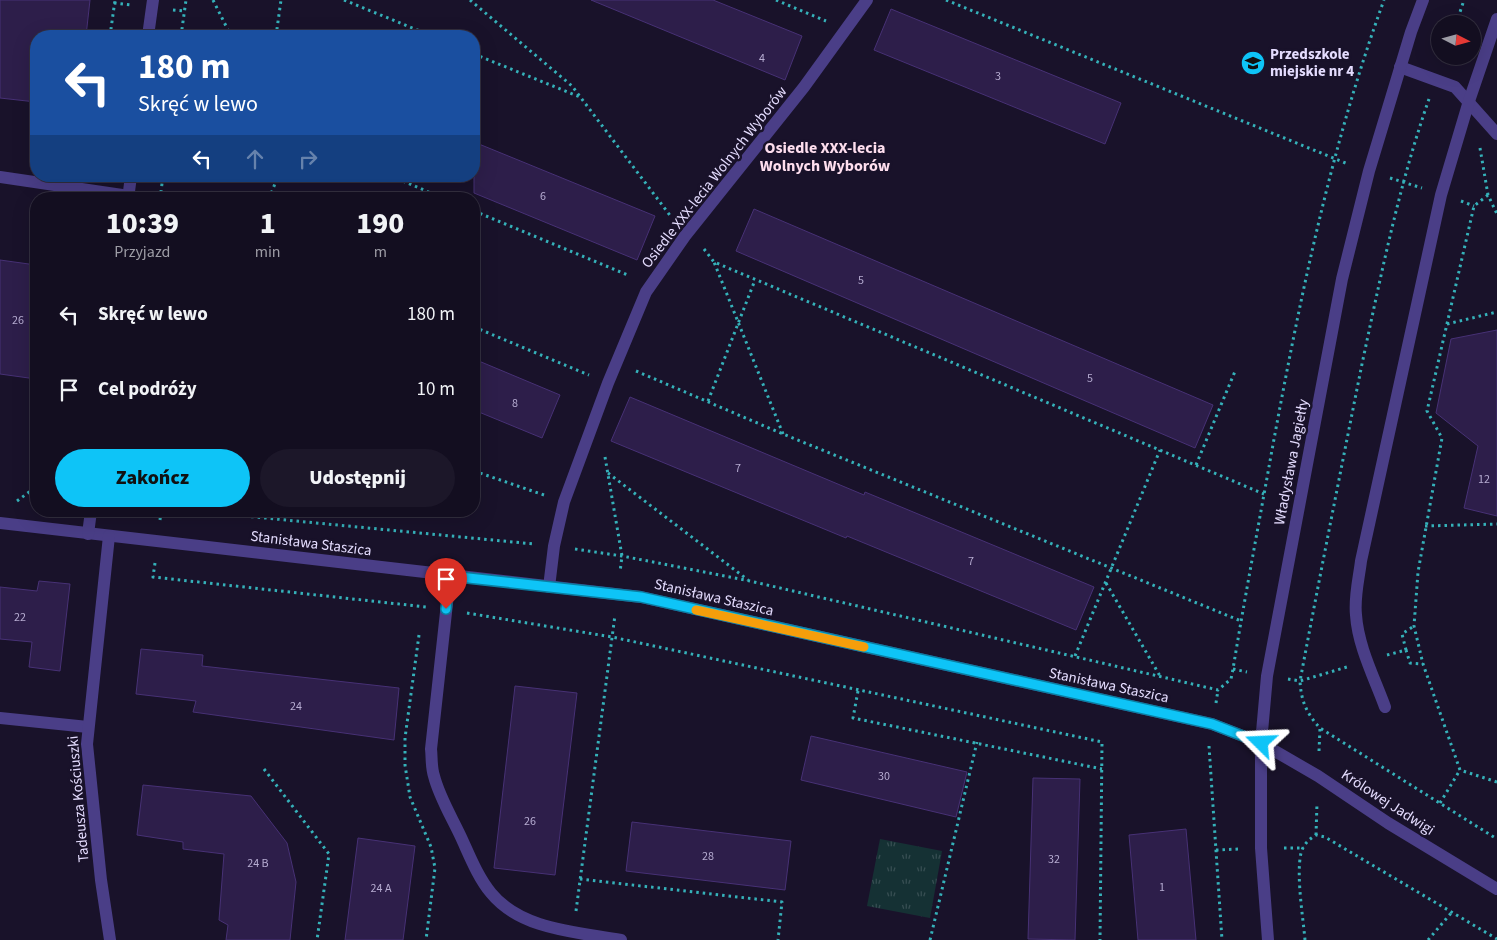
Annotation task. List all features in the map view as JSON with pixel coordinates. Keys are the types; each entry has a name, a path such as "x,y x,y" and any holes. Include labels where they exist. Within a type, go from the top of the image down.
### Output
{"street":[{"path":"149,30 153,0"},
{"name":"Osiedle XXX-lecia Wolnych Wyborów","path":"549,587 554,546 564,502 608,383 646,292 685,236 804,87 868,0"},
{"name":"Władysława Jagiełły","path":"1268,940 1261,848 1261,743 1267,676 1342,279 1400,67 1423,0"},
{"path":"1385,707 1360,638 1356,614 1357,589 1363,551 1441,195 1469,101 1497,19"},
{"path":"1400,67 1455,87 1497,134"},
{"path":"0,177 30,182"},
{"path":"32,182 96,192"},
{"path":"88,534 90,517"},
{"name":"Stanisława Staszica","path":"0,523 641,597 1212,724 1261,743"},
{"name":"Tadeusza Kościuszki","path":"109,536 86,744 100,873 110,940"},
{"path":"450,576 431,749 433,775 440,793 480,876 490,893 508,910 551,927 621,940"},
{"path":"0,718 88,727"},
{"name":"Królowej Jadwigi","path":"1261,743 1318,776 1388,823 1497,889"}],"path":[{"path":"111,30 114,0"},
{"path":"182,30 186,0"},
{"path":"213,0 229,30"},
{"path":"277,30 280,0"},
{"path":"344,0 417,30"},
{"path":"470,0 572,86 685,236"},
{"path":"776,0 846,30"},
{"path":"946,0 1334,159 1474,206"},
{"path":"1222,940 1209,747 1212,724 1218,690 1230,679 1287,369 1334,159 1384,0"},
{"path":"1459,15 1464,0"},
{"path":"480,56 581,98"},
{"path":"1479,145 1488,195 1497,214"},
{"path":"405,182 429,192"},
{"path":"1460,770 1423,664 1414,626 1418,572 1442,438 1427,411 1474,206 1488,195"},
{"path":"480,214 651,285"},
{"path":"783,434 714,262 1264,494"},
{"path":"708,402 755,280"},
{"path":"1447,324 1497,312"},
{"path":"480,330 608,383"},
{"path":"617,363 783,434 1241,621"},
{"path":"1196,465 1236,369"},
{"path":"1075,656 1160,450"},
{"path":"573,931 622,556 604,455"},
{"path":"608,472 750,581"},
{"path":"480,473 564,502"},
{"path":"13,503 30,492"},
{"path":"255,517 554,546 622,556 750,581 1218,690"},
{"path":"1425,526 1497,524"},
{"path":"157,542 153,577 446,609 612,637 1102,742 1100,940"},
{"path":"1106,583 1160,676"},
{"path":"1406,650 1402,634 1414,626"},
{"path":"858,691 853,718 1102,769"},
{"path":"930,940 977,742"},
{"path":"264,769 329,854 317,940"},
{"path":"1460,770 1497,782"},
{"path":"1439,803 1460,770"},
{"path":"1305,940 1300,880 1302,852 1308,840 1316,834 1325,837 1497,939"},
{"path":"580,879 782,902 778,940"},
{"path":"1428,940 1452,912"}],"green space":[{"path":"880,839 942,851 930,918 867,906"}],"building":[{"path":"0,0 90,0 87,30 30,30 30,101 0,98"},
{"path":"591,0 713,0 802,36 785,80"},
{"path":"891,9 1121,103 1105,144 874,50"},
{"path":"480,144 655,216 637,260 480,195 480,192 474,192 474,182 480,182"},
{"path":"754,209 1213,405 1195,448 736,251"},
{"path":"0,260 30,264 30,378 0,374"},
{"path":"1497,330 1497,516 1464,508 1478,446 1436,413 1451,339"},
{"path":"480,362 560,395 542,438 480,412"},
{"path":"630,397 864,495 865,492 1094,587 1076,630 611,441"},
{"path":"39,581 70,584 60,671 29,667 32,642 0,639 0,587 37,591"},
{"path":"141,649 203,655 202,666 399,688 394,740 193,712 196,701 136,694"},
{"path":"515,686 577,693 555,875 494,868"},
{"path":"811,736 967,772 956,817 801,780"},
{"path":"1033,778 1080,779 1075,940 1028,939"},
{"path":"143,785 251,796 287,843 296,882 290,940 226,940 228,925 219,920 224,854 183,849 183,842 137,835"},
{"path":"632,822 791,841 785,890 626,871"},
{"path":"1186,829 1196,940 1138,940 1129,835"},
{"path":"358,838 415,846 403,940 345,940"}],"slow traffic":[{"path":"696,610 864,647"}],"place":[{"name":"Przedszkole miejskie nr 4","path":"1253,63"}],"district":[{"name":"Osiedle XXX-lecia Wolnych Wyborów","path":"825,156"}],"route":[{"path":"446,609 450,576 641,597 1212,724 1261,743"}]}
